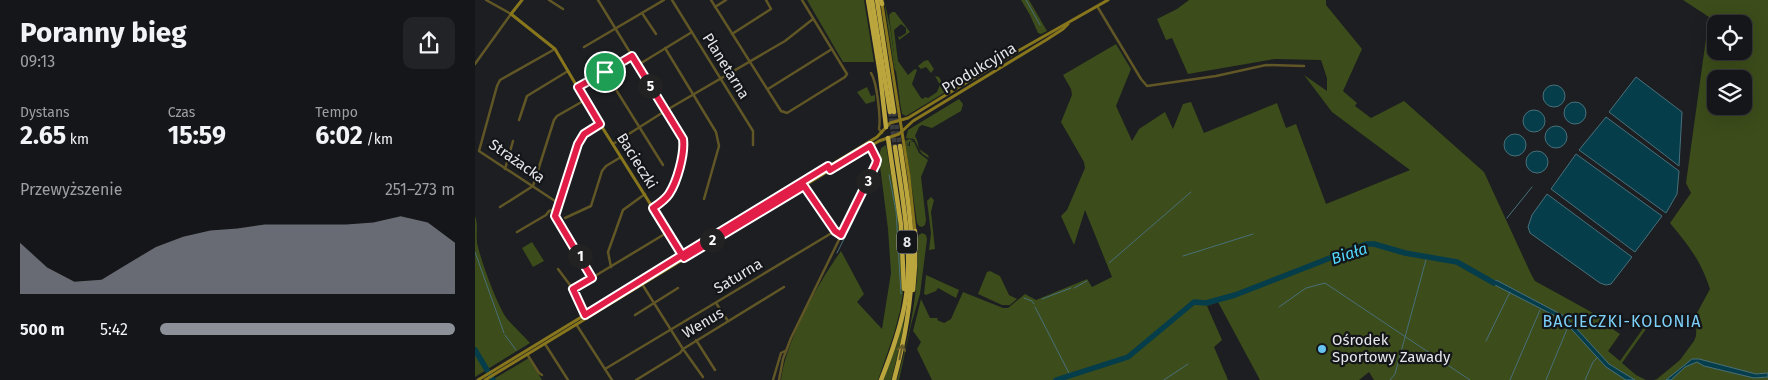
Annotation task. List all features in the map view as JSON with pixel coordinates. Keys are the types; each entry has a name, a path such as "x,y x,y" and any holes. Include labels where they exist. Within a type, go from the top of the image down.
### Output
{"highway":[{"path":"868,0 886,127"},
{"path":"872,0 892,112 877,0"},
{"path":"888,138 899,205 903,253 904,292 897,337"},
{"name":"8","path":"881,380 897,337 905,302 908,263 897,146 911,244 911,290 907,324 894,380"},
{"path":"907,324 914,284 915,231"}],"main road":[{"path":"511,14 522,0"},
{"name":"Produkcyjna","path":"888,138 902,132 913,121 1108,0"},
{"path":"882,1 915,231"},
{"name":"Bacieczki","path":"511,14 555,49 683,257"},
{"name":"Produkcyjna","path":"886,127 909,118 1038,39 1068,24"},
{"path":"1038,39 1040,43"},
{"path":"493,373 545,344 829,168 882,134 886,127"},
{"path":"683,257 804,186 829,168 888,138 886,127"},
{"path":"478,380 485,378 585,315 641,283"}],"street":[{"name":"Bacieczki","path":"486,0 511,14"},
{"path":"549,0 563,9"},
{"path":"598,0 683,139 684,149 670,193 653,208"},
{"path":"584,47 664,0"},
{"name":"Planetarna","path":"672,0 753,131 753,145"},
{"path":"711,0 781,111 787,113 847,75 847,72 802,0"},
{"path":"715,7 727,0"},
{"path":"732,34 771,9 766,0"},
{"path":"1097,6 1143,83 1147,86 1216,76 1266,65 1304,66"},
{"path":"642,13 656,34"},
{"path":"475,64 511,14"},
{"path":"613,144 796,34 813,19"},
{"path":"638,65 692,32"},
{"path":"665,48 719,139 719,146 704,199"},
{"name":"Strażacka","path":"555,49 500,80 479,150 505,169 558,202"},
{"path":"767,89 832,49"},
{"path":"578,87 632,56"},
{"path":"519,120 527,96 569,71"},
{"path":"605,72 663,165"},
{"path":"871,73 876,92 879,130 882,134"},
{"path":"500,207 533,186 554,120 557,116 585,100"},
{"path":"592,278 555,216 580,138 600,124"},
{"path":"505,169 513,141"},
{"path":"779,380 785,351 876,164 877,160 870,146"},
{"path":"565,218 591,206 602,171 606,166 621,158"},
{"path":"804,186 835,231 841,235"},
{"path":"611,267 608,252 623,210 645,194"},
{"path":"517,232 546,215 549,211 556,209"},
{"name":"Saturna","path":"605,369 835,231"},
{"path":"573,289 668,232"},
{"path":"558,269 573,289 585,315"},
{"path":"641,283 703,377"},
{"name":"Wenus","path":"636,380 680,353 696,340 783,287"},
{"path":"635,315 678,288"},
{"path":"716,303 728,321"},
{"path":"577,324 612,380"},
{"path":"696,340 715,370"},
{"path":"545,344 568,380"},
{"path":"773,380 781,353 785,351"},
{"path":"527,354 542,375"}],"green space":[{"path":"807,0 864,0 874,62 843,62"},
{"path":"884,0 890,26 897,75 894,67"},
{"path":"1021,0 1029,0 1047,31 1041,34 1038,33"},
{"path":"1189,0 1326,0 1326,5 1362,49 1343,91 1357,103 1355,106 1371,118 1404,101 1484,172 1535,281 1604,319 1602,322 1620,334 1608,351 1620,361 1649,320 1651,322 1622,363 1636,375 1646,380 1374,380 1369,372 1359,380 1260,380 1218,302 1207,306 1222,340 1214,347 1228,380 932,380 917,349 921,342 913,331 921,299 930,318 938,318 937,320 944,323 951,319 963,292 1003,308 1008,308 1025,294 1036,300 1087,279 1092,287 1112,277 1085,210 1074,245 1061,216 1067,210 1085,168 1084,162 1061,122 1072,95 1071,89 1063,75 1116,44 1131,69 1116,106 1132,141 1139,129 1165,112 1173,129 1183,104 1191,102 1204,133 1277,103 1286,128 1296,124 1326,204 1410,170 1332,112 1304,75 1327,91 1327,78 1321,60 1275,59 1188,74 1172,38 1166,40 1157,19 1177,9"},
{"path":"1683,0 1768,0 1768,380 1654,380 1680,360 1694,341 1697,313 1710,289 1703,270 1694,254 1670,223 1691,193 1686,183 1707,31 1707,60 1752,60 1752,15 1707,16"},
{"path":"895,12 910,32 899,40 898,36 900,37 906,33 906,28 901,24 894,30 898,61 908,75 915,69 917,70 912,84 921,98 928,98 937,92 940,85 935,76 939,77 945,88 944,93 906,116 902,114 900,102 889,15"},
{"path":"928,60 934,69 931,73 926,67 921,69 918,66"},
{"path":"867,87 871,96 875,95 875,101 866,104 857,92"},
{"path":"959,99 963,104 961,111 932,128 922,125 919,127 915,136 919,149 914,139 906,138 908,130"},
{"path":"909,139 914,141 909,142 909,146 910,142 914,142 919,153 928,160 921,177 926,220 925,225 922,227 917,223 905,141"},
{"path":"886,145 898,215 903,293 894,334 878,380 781,380 789,347 804,312 841,251 864,294 857,302 882,329 891,273 888,229 880,166 877,165 881,148"},
{"path":"919,149 928,155 929,158 923,154"},
{"path":"931,197 934,200 931,212 935,249 929,250 931,233 927,201"},
{"path":"475,216 478,247 495,296 508,320 530,343 475,377"},
{"path":"922,233 926,235 927,239 920,294 899,380 897,380 913,310 918,256 917,239"},
{"path":"532,242 544,261 533,267 522,248"},
{"path":"990,271 1000,276 1009,295 1017,299 1010,305 1002,305 978,294 987,272"},
{"path":"926,275 959,290 956,298 938,288 936,291 924,294"},
{"path":"907,301 901,341 892,377 891,380 883,380 898,340"},
{"path":"529,358 542,380 492,380"}],"water":[{"path":"1636,77 1682,112 1679,166 1609,112"},
{"path":"1550,85 1558,85 1565,92 1565,100 1558,107 1550,107 1543,100 1543,92"},
{"path":"1575,102 1583,105 1586,113 1583,121 1575,124 1567,121 1564,113 1567,105"},
{"path":"1534,110 1542,113 1545,121 1542,129 1534,132 1526,129 1523,121 1526,113"},
{"path":"1606,117 1679,171 1677,194 1666,213 1579,150"},
{"path":"1556,126 1564,129 1567,137 1564,145 1556,148 1548,145 1545,137 1548,129"},
{"path":"1515,134 1523,137 1526,145 1523,153 1515,156 1507,153 1504,145 1507,137"},
{"path":"1537,151 1545,154 1548,162 1545,170 1537,173 1529,170 1526,162 1529,154"},
{"path":"1576,154 1662,216 1635,252 1551,189"},
{"path":"1547,194 1632,257 1611,284 1600,283 1530,233 1528,227 1532,215"},
{"path":"1488,279 1498,281 1566,317 1609,364 1635,380 1626,380 1606,367 1563,320 1487,281"},
{"path":"1692,359 1699,359 1756,374 1768,373 1768,377 1754,378 1704,366 1697,362 1685,367 1671,380 1666,380"}],"waterway":[{"path":"1026,0 1040,25"},
{"path":"866,194 877,169"},
{"path":"889,175 896,211 901,294"},
{"path":"1507,218 1532,187"},
{"path":"1109,263 1191,192"},
{"path":"860,206 863,199"},
{"path":"848,231 855,217"},
{"path":"1183,256 1253,234"},
{"path":"837,253 845,237"},
{"name":"Biała","path":"1056,380 1128,357 1194,302 1206,303 1235,295 1366,244 1374,244 1405,253 1457,262 1494,283"},
{"path":"475,252 504,333"},
{"path":"1390,380 1395,374 1427,256"},
{"path":"1074,288 1087,281"},
{"path":"1279,307 1306,288 1325,283 1470,380"},
{"path":"1042,299 1071,288"},
{"path":"1486,341 1510,292"},
{"path":"1024,298 1032,301 1034,304"},
{"path":"1035,307 1070,375"},
{"path":"1510,380 1540,310"},
{"path":"1546,380 1567,329 1570,326"},
{"path":"505,335 516,350"},
{"name":"Biała","path":"475,350 493,380"},
{"path":"1585,380 1593,362 1598,357"},
{"path":"1164,380 1188,364"}],"tunnel":[{"path":"890,112 895,147"},
{"path":"894,112 900,146"}],"place":[{"name":"Ośrodek Sportowy Zawady","path":"1322,349"}],"district":[{"name":"BACIECZKI-KOLONIA","path":"1622,321"}],"route":[{"path":"605,72 578,87 600,124 580,138 555,216 592,278 573,289 585,315 682,255 684,258 804,186 835,231 841,235 876,164 877,160 870,146 830,170 828,166 682,255 653,208 670,193 683,154 683,139 632,56 605,72"}]}
